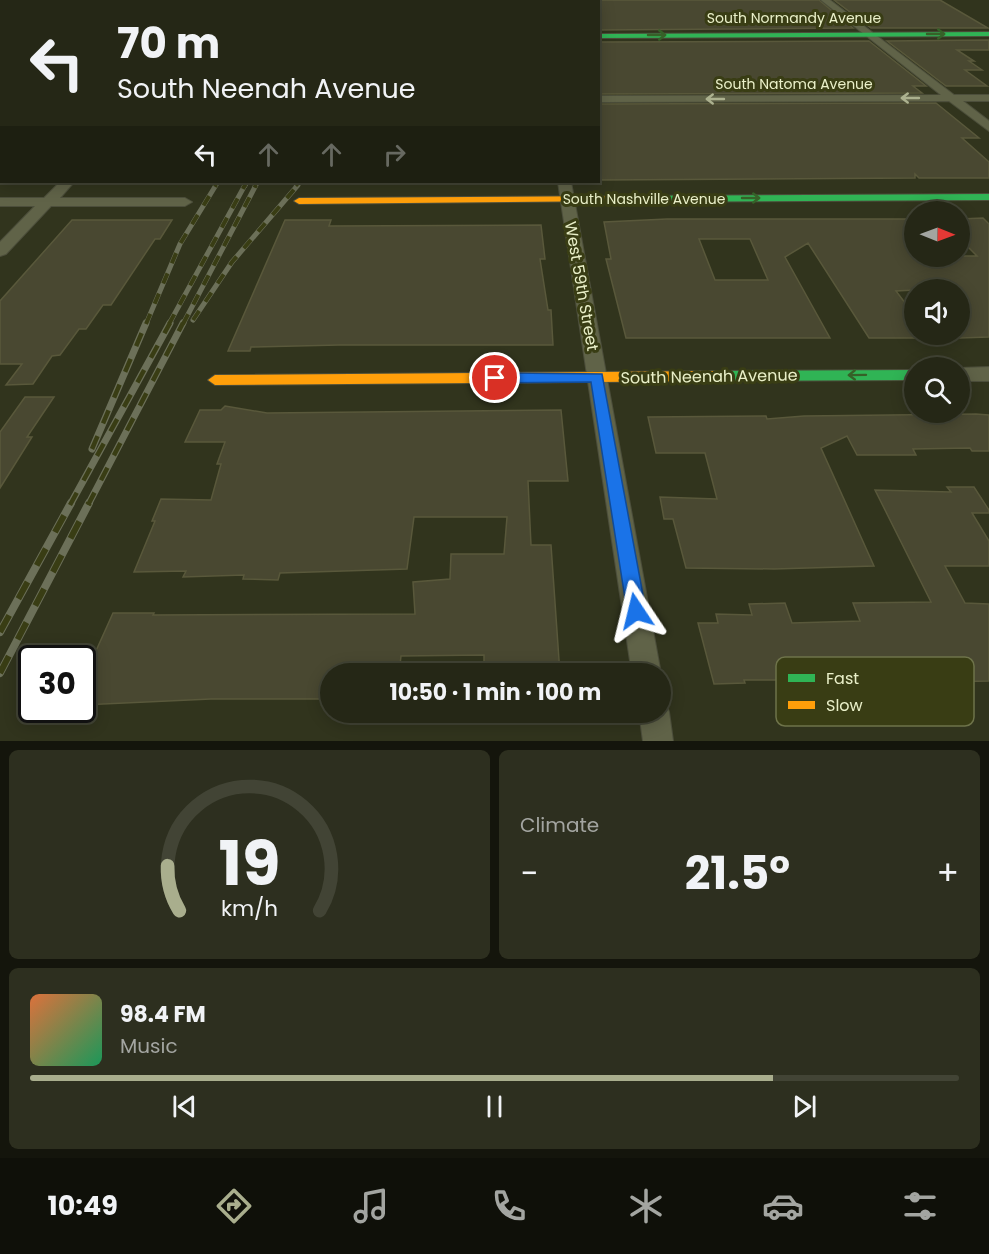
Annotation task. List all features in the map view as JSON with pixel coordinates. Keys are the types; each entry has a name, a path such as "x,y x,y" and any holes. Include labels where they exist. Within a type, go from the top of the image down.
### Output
{"street":[{"path":"825,0 989,127"},
{"name":"South Normandy Avenue","path":"600,36 989,34"},
{"name":"South Natoma Avenue","path":"600,99 989,98"},
{"path":"0,251 66,183"},
{"name":"South Nashville Avenue","path":"299,201 566,190 989,197"},
{"name":"West 59th Street","path":"566,190 645,663"},
{"path":"0,202 185,202"},
{"path":"970,374 989,374"},
{"name":"South Neenah Avenue","path":"215,380 904,375"},
{"path":"656,723 658,741"}],"building":[{"path":"600,0 819,0 853,28 600,30"},
{"path":"834,0 940,0 988,28 871,28"},
{"path":"989,40 989,50 957,50 974,61 969,61 982,70 965,70 987,86 946,86 887,41"},
{"path":"869,41 926,86 913,86 922,93 600,94 600,42"},
{"path":"936,103 979,138 962,138 989,162 989,178 919,178 915,174 915,178 600,180 600,104"},
{"path":"983,218 989,224 989,337 970,338 970,279 904,279 904,291 896,291 904,302 904,338 869,338 808,243 785,257 830,338 626,338 606,259 611,259 604,222 667,219 904,219 904,267 970,267 970,256 977,256 970,249 970,219","holes":["699,239 750,239 768,280 715,280"]},
{"path":"72,220 172,220 160,239 155,239 111,305 103,305 86,329 79,329 60,355 52,356 33,384 6,385 22,364 0,364 0,301"},
{"path":"285,220 331,220 329,226 541,225 545,259 540,259 548,310 551,310 553,345 339,345 251,347 250,351 228,351"},
{"path":"25,397 54,397 27,437 32,437 0,488 0,432"},
{"path":"225,406 267,413 561,410 568,481 528,481 531,545 551,545 559,663 484,663 484,655 401,656 400,663 320,663 320,699 211,699 96,704 96,651 113,613 154,613 153,615 415,614 413,582 450,579 451,554 504,554 507,517 414,517 407,569 280,573 278,580 243,579 244,575 183,577 186,571 134,572 155,521 152,521 161,499 211,500 221,464 217,464 225,442 185,442 200,410 221,410"},
{"path":"970,414 989,415 989,451 972,451 970,448 913,449 916,455 857,455 847,436 821,448 874,566 774,569 686,568 673,519 664,519 660,497 717,499 705,453 656,453 648,417 766,416 767,419 804,416 904,415 904,423 970,423"},
{"path":"947,487 974,487 989,510 989,513 972,513 989,541 989,566 945,566 965,603 989,604 989,681 974,681 974,657 776,657 776,680 744,680 745,683 714,684 698,623 718,623 716,614 752,615 749,604 785,603 792,623 860,621 853,603 931,602 875,490 951,492"}],"railway":[{"path":"296,186 299,183"},
{"path":"146,324 180,244 216,185"},
{"path":"169,324 245,185"},
{"path":"183,324 256,185"},
{"path":"193,320 232,262 298,185"},
{"path":"92,449 146,323"},
{"path":"70,505 170,323"},
{"path":"88,505 183,323"},
{"path":"0,632 71,503"},
{"path":"0,673 89,503"}],"traffic: fast":[{"path":"600,36 989,34"},
{"path":"618,199 989,197"},
{"path":"715,376 904,375"}],"traffic: slow":[{"path":"299,201 618,199"},
{"path":"215,380 715,376"}],"route":[{"path":"495,378 597,378 636,611"}]}
